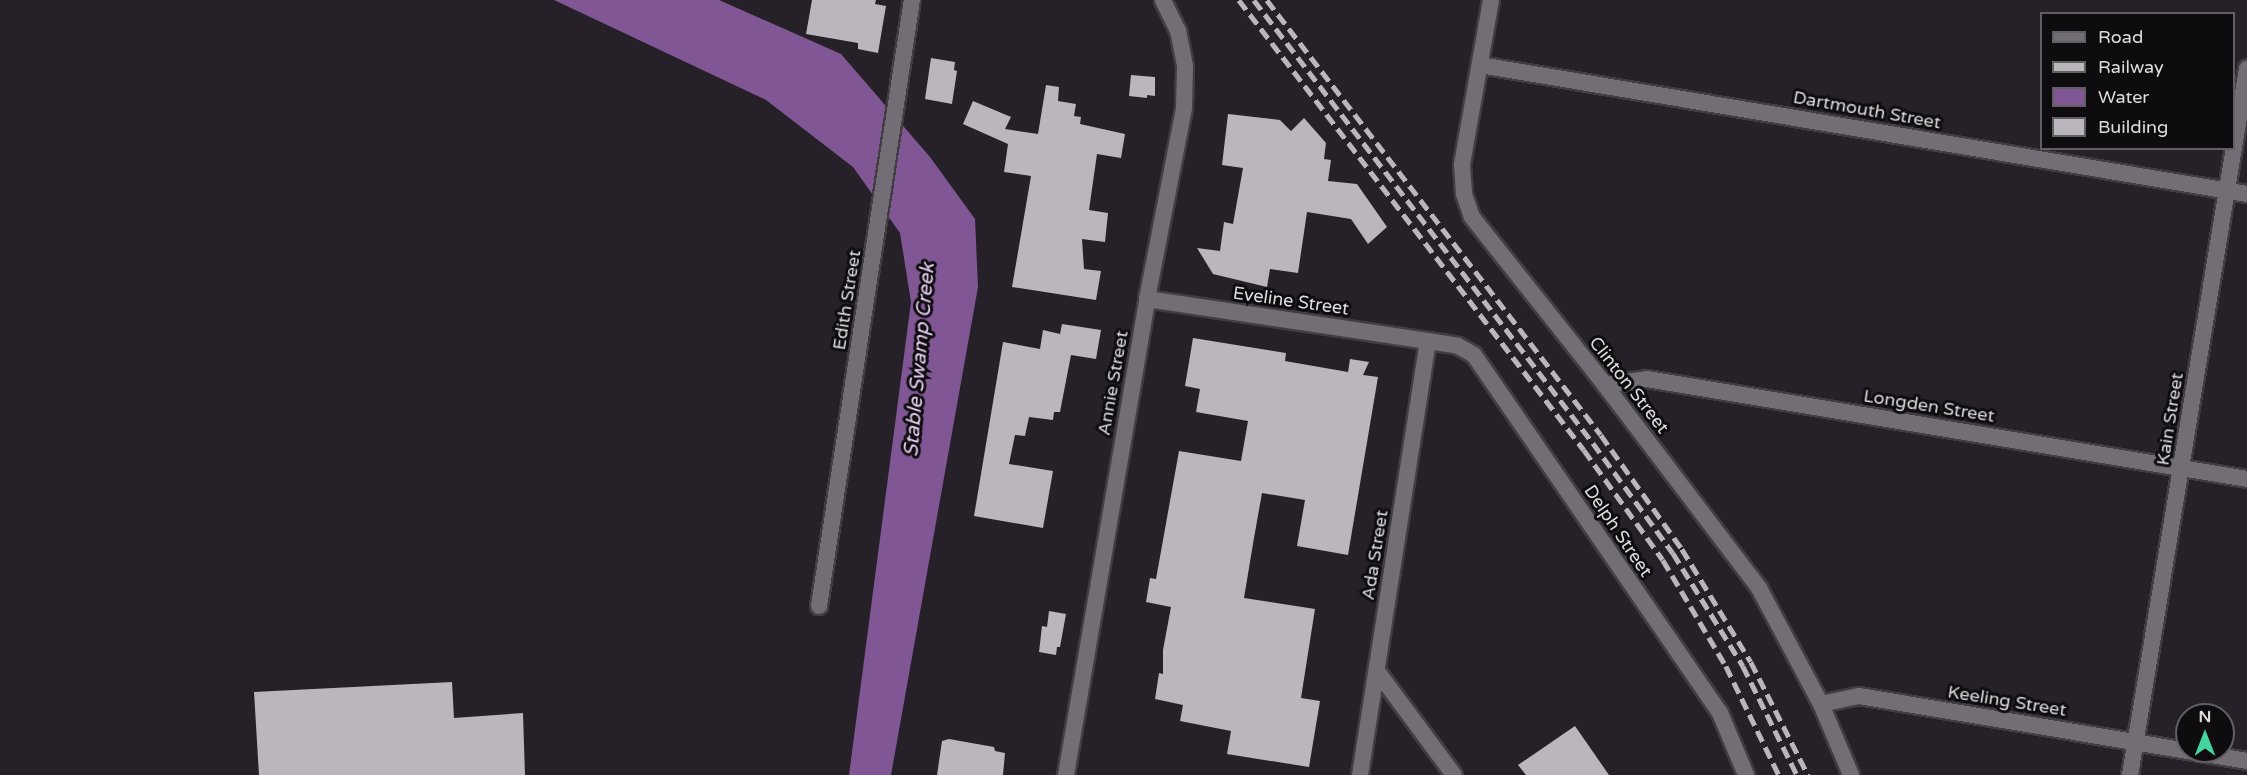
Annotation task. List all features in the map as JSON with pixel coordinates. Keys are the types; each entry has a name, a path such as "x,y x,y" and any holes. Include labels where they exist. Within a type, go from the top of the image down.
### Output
{"street":[{"name":"Edith Street","path":"819,606 912,0"},
{"name":"Annie Street","path":"1066,775 1147,299 1184,108 1185,66 1178,31 1163,0"},
{"name":"Clinton Street","path":"1491,0 1462,165 1464,194 1473,217 1605,385 1759,588 1821,704 1851,775"},
{"name":"Dartmouth Street","path":"1480,65 2247,194"},
{"name":"Kain Street","path":"2235,142 2247,69"},
{"name":"Kain Street","path":"2130,775 2234,150"},
{"name":"Eveline Street","path":"1147,299 1428,341"},
{"name":"Ada Street","path":"1360,775 1428,341"},
{"name":"Delph Street","path":"1428,341 1458,346 1474,355 1720,713 1746,775"},
{"name":"Longden Street","path":"1605,385 1647,379 2247,479"},
{"path":"1377,671 1454,775"},
{"name":"Keeling Street","path":"1821,704 1859,696 2247,761"}],"water":[{"name":"Stable Swamp Creek","path":"554,0 719,0 841,54 930,157 975,219 978,287 891,775 849,775 911,302 900,233 853,167 766,100"}],"building":[{"path":"812,0 876,0 875,4 886,6 878,53 858,49 858,43 806,34"},
{"path":"931,58 955,62 954,70 957,71 952,104 925,99"},
{"path":"1131,75 1155,77 1155,96 1147,95 1147,98 1129,96"},
{"path":"1046,85 1059,87 1058,101 1076,104 1074,116 1081,117 1080,124 1125,134 1121,158 1097,154 1089,210 1108,213 1105,242 1082,239 1084,269 1101,271 1096,300 1012,287 1031,176 1004,172 1008,144 963,124 973,101 1011,117 1005,129 1038,134"},
{"path":"1228,114 1280,120 1291,131 1304,118 1326,143 1324,159 1331,160 1328,181 1357,184 1387,227 1368,244 1351,219 1307,212 1298,273 1270,269 1267,287 1213,274 1197,248 1220,251 1224,222 1233,224 1243,168 1222,165"},
{"path":"1062,324 1101,330 1096,359 1071,355 1060,412 1054,412 1053,420 1029,417 1025,436 1015,435 1009,464 1053,471 1043,528 974,516 1003,342 1040,349 1043,330 1060,334"},
{"path":"1193,338 1286,353 1285,361 1348,372 1350,359 1369,362 1363,375 1378,377 1348,555 1297,546 1305,500 1262,493 1254,538 1244,598 1315,609 1301,698 1320,701 1309,767 1227,754 1231,731 1180,721 1183,705 1155,699 1159,673 1163,674 1163,650 1171,607 1146,602 1150,578 1156,579 1179,451 1241,461 1248,421 1196,412 1200,389 1185,386"},
{"path":"1049,611 1066,614 1060,647 1057,647 1056,655 1039,652 1042,626 1047,627"},
{"path":"452,682 454,718 523,713 525,775 259,775 254,692"},
{"path":"1575,726 1609,775 1526,775 1518,765"},
{"path":"949,739 994,747 995,751 1005,753 1003,775 937,775 942,741"}],"railway":[{"path":"1239,0 1584,450 1663,560 1726,666 1779,775"},
{"path":"1254,0 1593,443 1673,553 1743,666 1797,775"},
{"path":"1267,0 1601,435 1682,549 1751,662 1808,775"}]}
